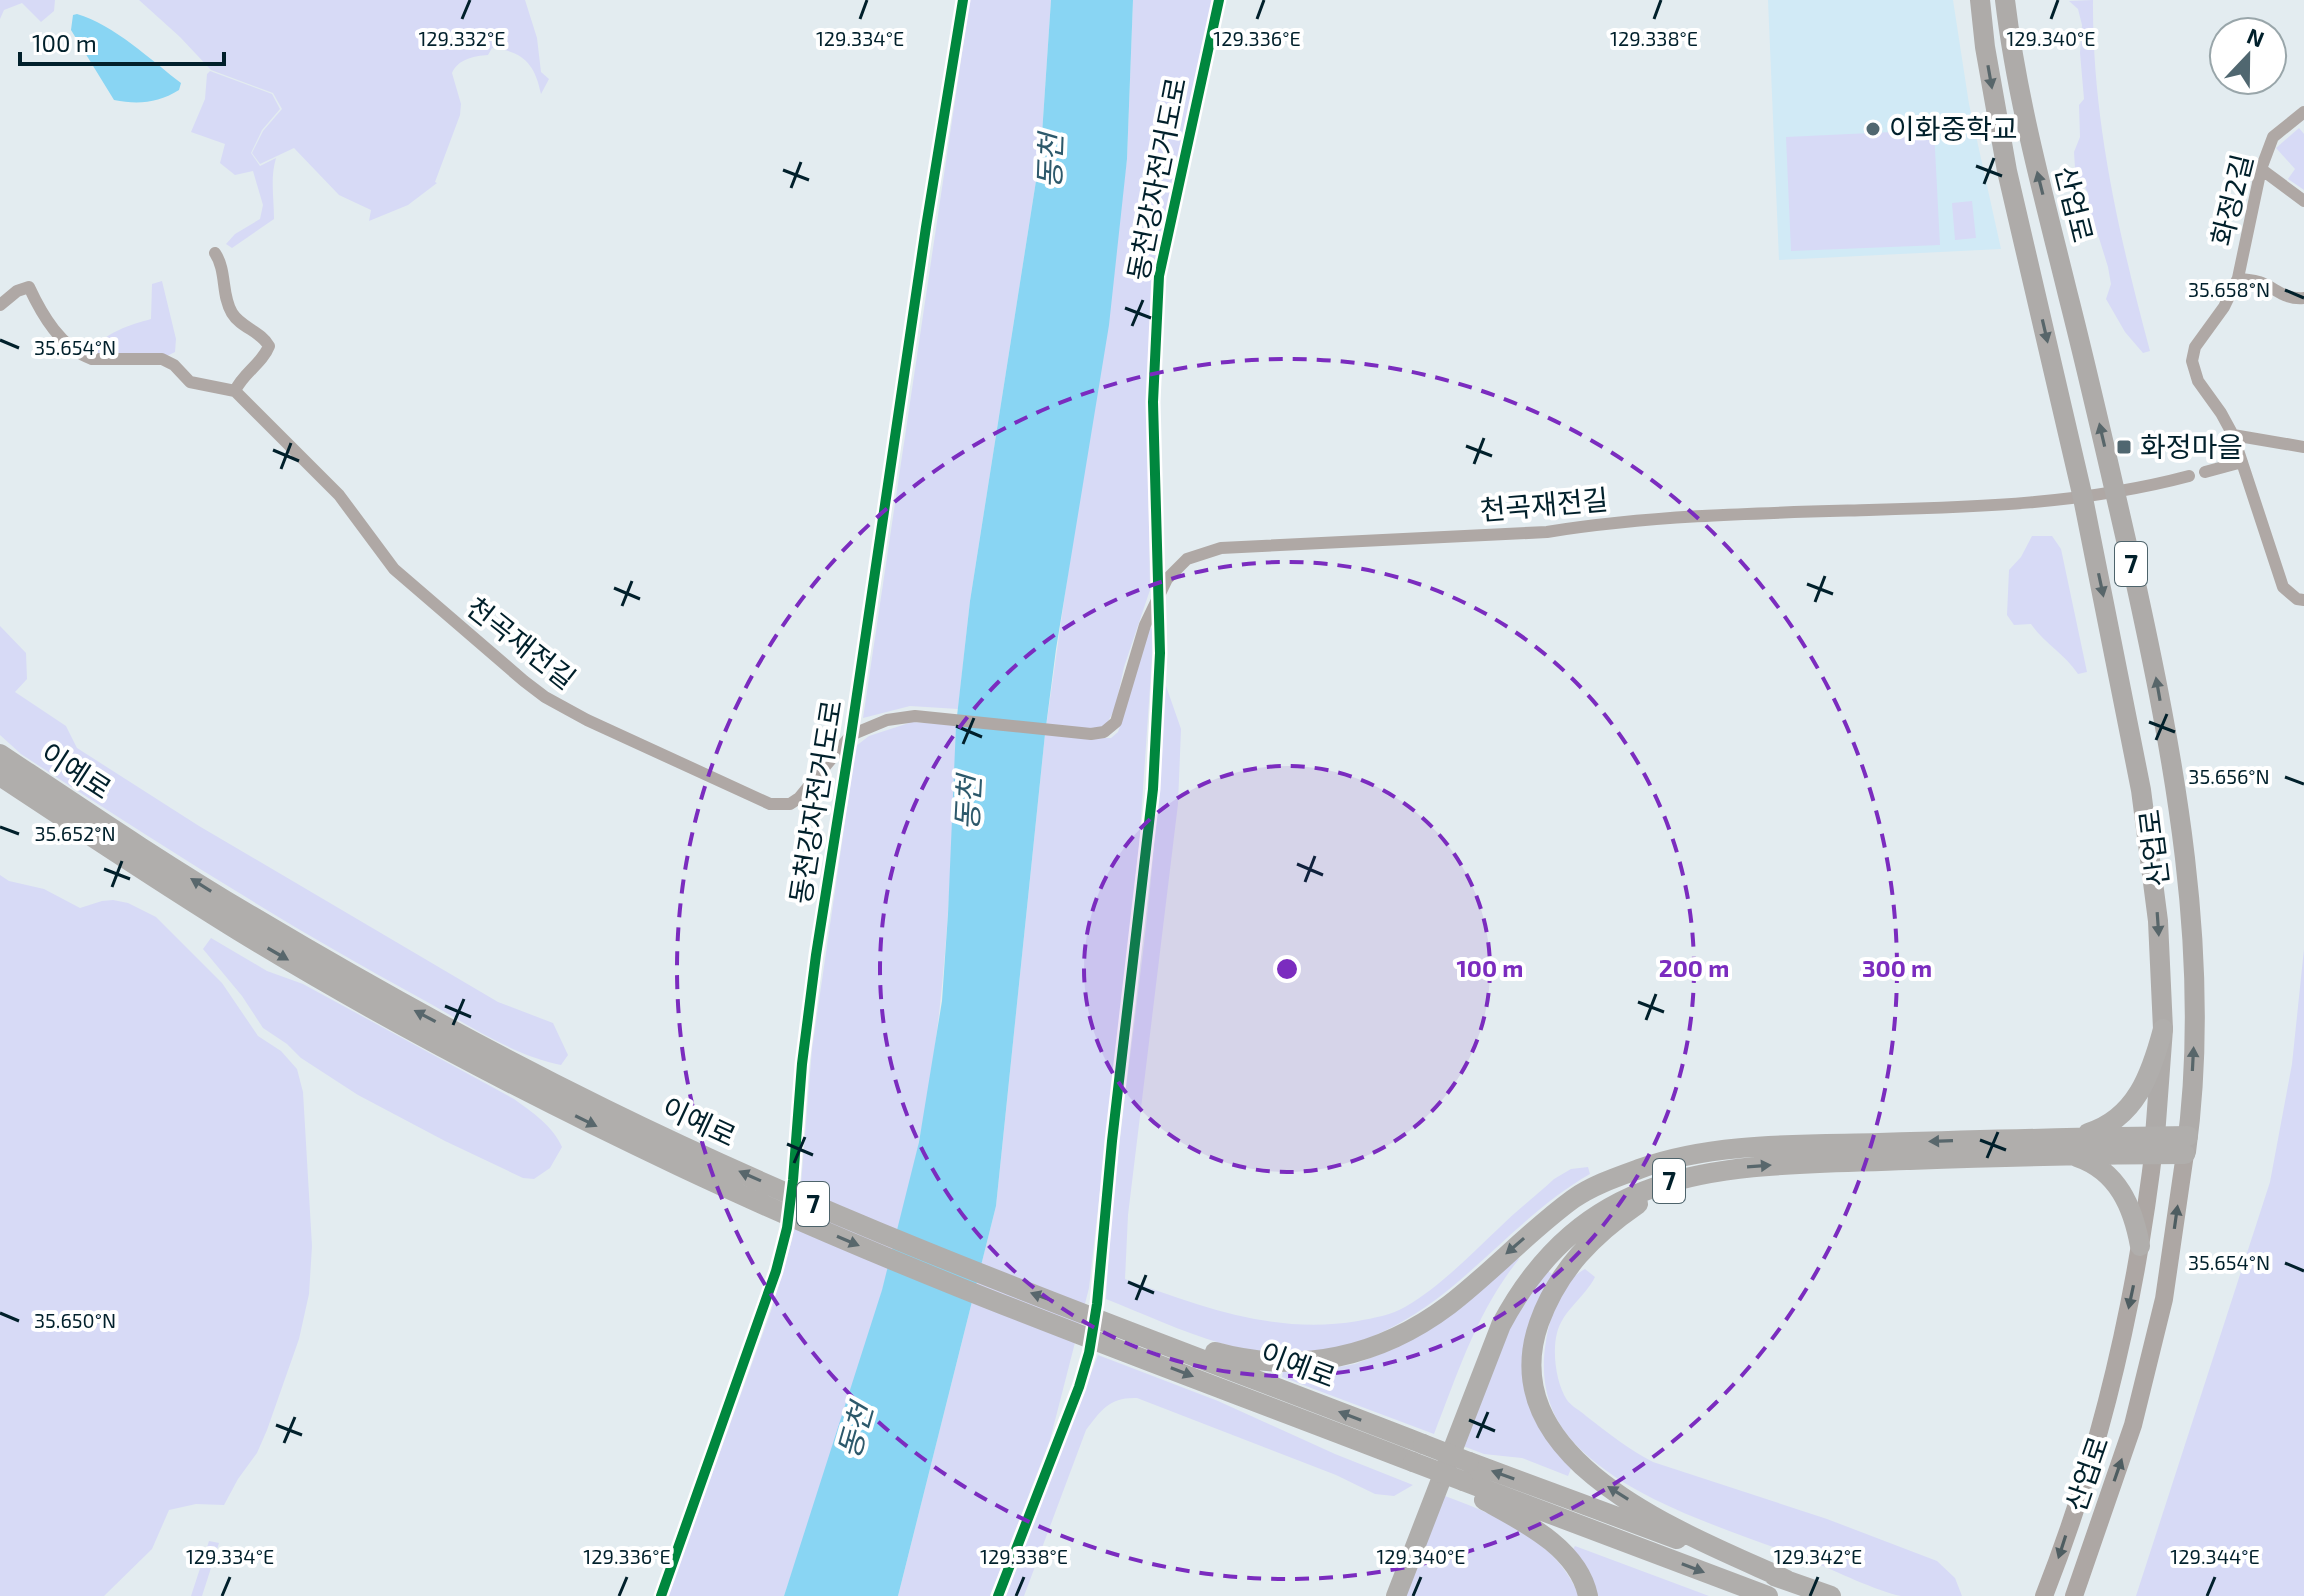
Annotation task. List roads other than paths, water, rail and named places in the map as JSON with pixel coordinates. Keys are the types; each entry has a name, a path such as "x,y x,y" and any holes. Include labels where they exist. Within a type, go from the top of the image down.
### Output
{"highway":[{"name":"이예로","path":"0,754 252,917 399,1002 518,1076 681,1167 950,1284 1109,1344 1418,1453"},
{"name":"이예로","path":"0,776 241,932 390,1019 813,1205 955,1264 1115,1324 1418,1453"},
{"name":"7","path":"1396,1596 1501,1325 1516,1297 1557,1249 1580,1228 1606,1209 1674,1179 1716,1170 2072,1146 2119,1118 2131,1105 2155,1061 2163,1029"},
{"name":"7","path":"1115,1324 1226,1355 1261,1361 1296,1363 1357,1354 1418,1326 1450,1304 1575,1198 1643,1167 1692,1155 1799,1145 2187,1145"},
{"path":"2072,1146 2117,1185 2129,1201 2140,1246"},
{"path":"1384,1596 1491,1319 1527,1262 1572,1218 1627,1183 1674,1164 1736,1150"},
{"path":"1716,1170 1660,1191 1639,1204 1597,1235 1576,1257 1559,1280 1536,1332 1532,1359 1534,1390 1544,1418 1560,1442 1580,1465 1605,1486 1698,1539 1787,1580"},
{"path":"1418,1453 1464,1477 1768,1596"},
{"path":"1464,1477 1831,1596"},
{"path":"1464,1477 1566,1556 1579,1573 1588,1596"}],"main road":[{"name":"산업로","path":"1980,0 2007,171 2083,498 2118,661 2141,790 2158,921 2163,1029 2154,1145 2133,1292 2103,1419 2044,1596"},
{"name":"산업로","path":"2005,0 2010,41 2036,169 2152,655 2174,785 2191,920 2194,1030 2187,1145 2164,1299 2133,1425 2074,1596"}],"street":[{"name":"화정2길","path":"2233,435 2198,381 2192,361 2195,347 2224,307 2238,278 2261,169 2273,137 2304,112"},
{"path":"2261,169 2304,201"},
{"path":"0,305 17,291 29,287 53,329 85,357 162,359 174,365 190,382 235,391 239,381 265,355 269,346 264,338 238,322 234,316 215,253"},
{"path":"2238,278 2257,282 2292,299 2304,298"},
{"name":"천곡재전길","path":"235,391 322,476 372,543 414,589 535,689 587,720 755,798 780,806 799,798 851,735 887,720 915,716 1091,734 1104,732 1116,722 1145,625 1167,579 1187,559 1211,551 1245,546 1547,532 1598,524 1794,512 1955,508 2083,498 2189,476"},
{"path":"2304,447 2233,435 2283,587 2297,599 2304,600"},
{"path":"2205,472 2242,462"}],"water":[{"name":"동천","path":"1051,0 1133,0 1127,159 1109,325 1045,734 996,1206 898,1596 784,1596 882,1290 919,1142 942,1001 956,725 970,601 1041,149"},
{"path":"77,14 132,44 181,83 179,90 148,102 114,100 71,30 73,15"}],"place":[{"name":"이화중학교","path":"1873,129"},
{"name":"화정마을","path":"2124,447"}]}
